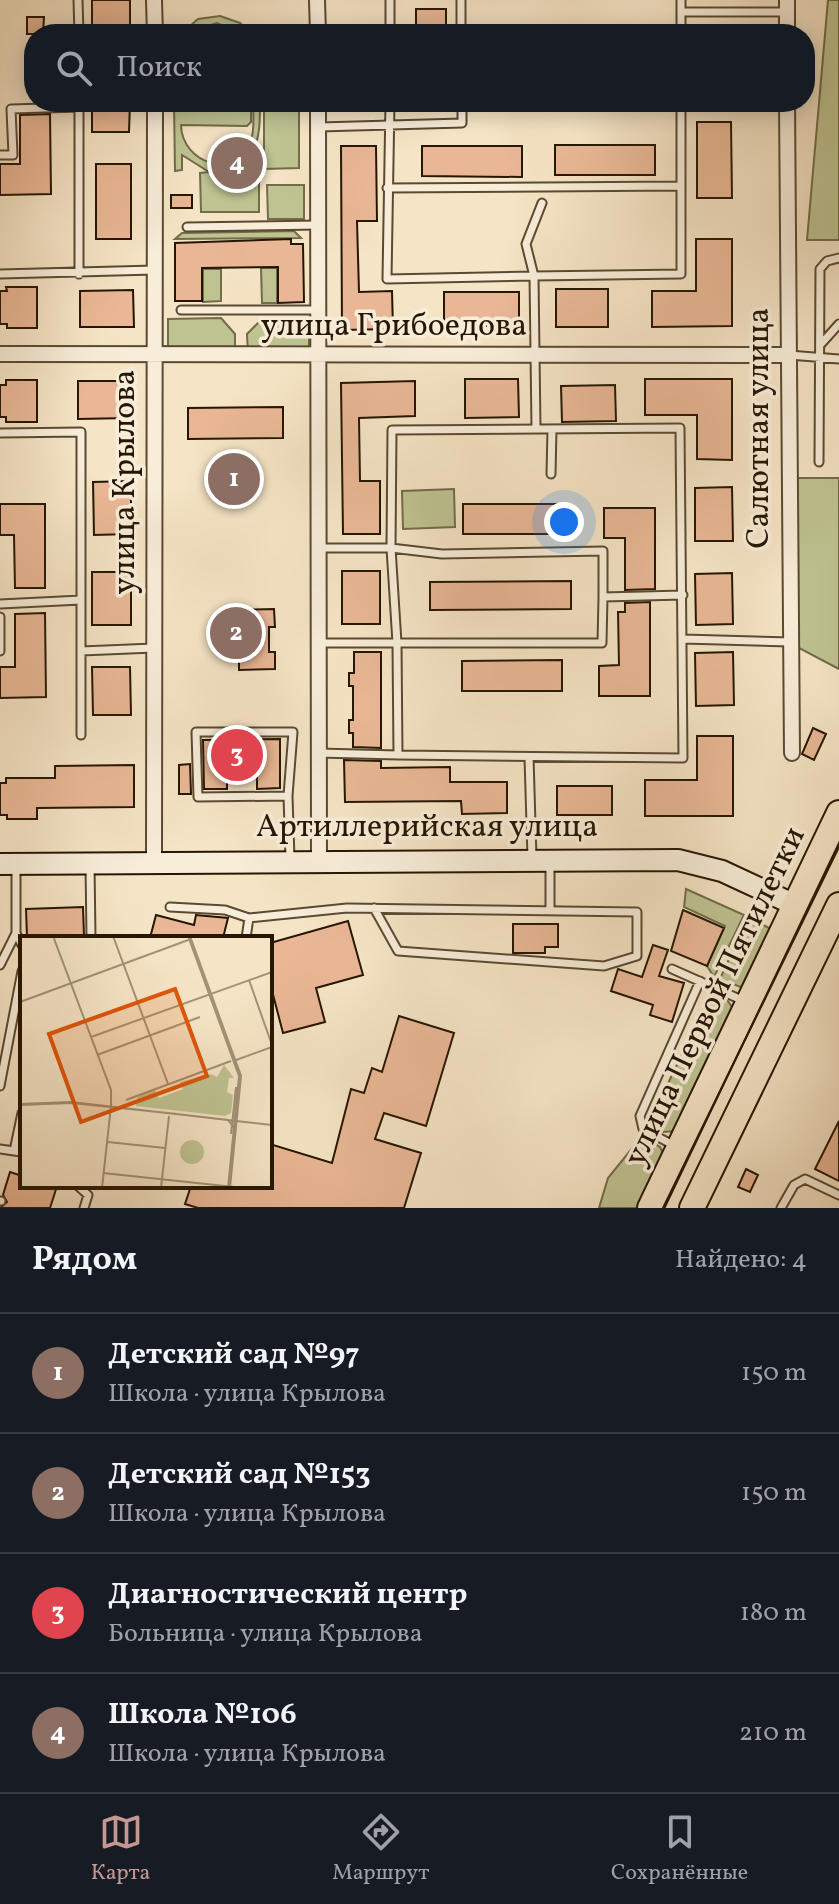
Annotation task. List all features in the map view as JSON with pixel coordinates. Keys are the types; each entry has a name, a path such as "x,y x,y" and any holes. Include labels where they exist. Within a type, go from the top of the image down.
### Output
{"main road":[{"name":"улица Первой Пятилетки","path":"650,1208 839,813"},
{"name":"Артиллерийская улица","path":"795,905 836,919"},
{"path":"692,1208 836,919"}],"street":[{"path":"154,0 155,24"},
{"path":"317,0 318,24"},
{"name":"улица Крылова","path":"154,862 155,112"},
{"path":"318,112 319,860"},
{"name":"Салютная улица","path":"787,112 792,753"},
{"name":"улица Грибоедова","path":"0,354 318,357 787,355"},
{"name":"Артиллерийская улица","path":"8,864 541,859 693,862 722,871 795,905"}],"lane":[{"path":"78,0 79,24"},
{"path":"390,0 390,24"},
{"path":"461,0 461,24"},
{"path":"681,0 681,24"},
{"path":"681,12 787,6"},
{"path":"0,108 24,108"},
{"path":"0,155 13,155 11,109"},
{"path":"79,274 80,112"},
{"path":"390,112 387,279 681,274 681,112"},
{"path":"319,127 462,123 462,112"},
{"path":"387,188 681,186"},
{"path":"536,429 534,276 526,244 542,203"},
{"path":"187,227 319,225"},
{"path":"819,462 820,269 827,261 839,258"},
{"path":"0,274 155,270"},
{"path":"181,310 320,310"},
{"path":"821,344 839,324"},
{"path":"787,355 839,359"},
{"path":"318,753 398,755 529,757 683,758 680,428 392,430 391,548 397,643 398,755"},
{"path":"551,474 552,429"},
{"path":"0,433 81,432 81,735"},
{"path":"318,548 391,548 442,554 603,551 602,643 318,643"},
{"path":"603,597 683,595"},
{"path":"0,604 81,600"},
{"path":"0,617 0,651"},
{"path":"683,639 790,642"},
{"path":"81,651 154,648"},
{"path":"288,796 198,797 196,732 293,732 288,796 290,861"},
{"path":"529,757 550,910"},
{"path":"90,863 91,936"},
{"path":"8,864 16,933 20,941"},
{"path":"170,907 225,910 249,918 374,908 637,912 637,956 604,966 398,951 374,908"},
{"path":"246,936 249,918"},
{"path":"0,965 16,933"},
{"path":"672,969 749,1004"},
{"path":"0,1086 20,981"},
{"path":"679,1148 643,1129 640,1116 700,981"},
{"path":"0,1149 18,1151"},
{"path":"781,1208 794,1185 805,1179 839,1195"},
{"path":"80,1188 88,1195"},
{"path":"84,1208 90,1188"}],"green space":[{"path":"828,0 839,0 839,240 807,240"},
{"path":"220,16 241,24 192,24 198,19"},
{"path":"174,112 251,112 251,122 247,126 181,125 190,150 200,158 223,164 244,153 252,136 253,112 260,112 258,135 252,153 237,167 226,172 259,172 259,212 201,212 200,173 209,172 182,155 182,170 175,171"},
{"path":"264,112 299,112 299,168 264,169"},
{"path":"267,185 304,185 304,219 268,219"},
{"path":"294,231 301,238 175,239 182,233"},
{"path":"261,268 277,268 277,303 262,303"},
{"path":"203,269 221,269 221,301 203,302"},
{"path":"221,318 235,334 235,354 175,354 168,345 168,319"},
{"path":"262,319 309,319 309,348 248,355 247,334"},
{"path":"797,478 839,478 839,669 797,647"},
{"path":"454,489 455,527 403,529 402,491"},
{"path":"686,889 744,915 714,977 707,966 725,926 684,907"},
{"path":"748,917 771,929 743,988 720,979"},
{"path":"709,998 728,1001 734,1010 676,1131 663,1132 649,1123"},
{"path":"642,1136 660,1147 665,1157 639,1208 599,1208 608,1178"}],"building":[{"path":"92,0 130,0 130,24 92,24"},
{"path":"416,9 446,9 446,24 416,24"},
{"path":"27,17 44,17 44,24 27,24"},
{"path":"92,112 130,112 129,132 92,132"},
{"path":"50,114 51,194 0,195 0,164 20,164 20,115"},
{"path":"697,122 731,122 732,198 697,198"},
{"path":"555,145 655,145 655,175 555,175"},
{"path":"341,146 376,146 377,221 357,221 359,292 392,291 393,329 342,330"},
{"path":"422,146 522,146 522,177 422,176"},
{"path":"96,164 131,164 131,239 96,239"},
{"path":"171,195 192,195 192,208 171,208"},
{"path":"291,239 291,244 303,244 304,302 278,303 278,267 202,268 202,301 175,301 175,243"},
{"path":"696,239 732,239 732,326 652,327 652,291 696,291"},
{"path":"6,287 37,287 37,328 7,328 7,324 0,324 0,291 7,291"},
{"path":"556,289 608,289 608,327 556,327"},
{"path":"133,290 134,327 80,327 80,291"},
{"path":"444,292 519,292 519,326 444,326"},
{"path":"465,379 518,379 519,417 465,418"},
{"path":"645,379 732,379 732,460 697,459 697,415 645,415"},
{"path":"6,380 37,380 37,422 6,422 6,417 0,417 0,385 6,385"},
{"path":"78,381 130,381 130,418 78,419"},
{"path":"415,381 415,416 359,418 360,481 380,481 380,534 343,534 341,383"},
{"path":"615,385 616,421 562,422 561,386"},
{"path":"283,407 283,438 188,439 188,408"},
{"path":"131,481 131,534 94,535 93,482"},
{"path":"732,487 733,541 695,541 695,488"},
{"path":"0,504 45,504 45,588 15,588 14,535 0,535"},
{"path":"463,504 563,504 563,534 463,534"},
{"path":"604,508 655,508 655,589 625,590 625,538 604,538"},
{"path":"342,571 380,571 380,624 342,624"},
{"path":"92,572 131,572 131,625 92,625"},
{"path":"732,573 733,624 696,625 695,574"},
{"path":"571,581 571,609 430,610 430,582"},
{"path":"650,602 650,696 599,696 599,666 619,665 618,612 625,612 625,603"},
{"path":"274,609 275,627 269,627 269,652 275,652 275,669 239,670 239,610"},
{"path":"45,613 46,697 0,698 0,667 15,667 15,614"},
{"path":"354,652 381,652 381,748 353,747 353,733 349,733 349,720 353,720 353,686 349,686 349,673 354,673"},
{"path":"733,652 734,705 696,706 695,653"},
{"path":"562,660 562,691 462,691 462,661"},
{"path":"92,667 130,667 131,715 93,715"},
{"path":"813,728 826,734 814,760 802,754"},
{"path":"697,736 733,736 733,816 645,816 645,780 697,780"},
{"path":"280,739 280,788 257,789 257,768 227,768 227,789 204,789 203,740"},
{"path":"344,760 381,761 381,768 450,767 450,782 507,782 507,813 462,814 461,801 345,802"},
{"path":"190,764 191,794 179,794 179,765"},
{"path":"134,765 134,807 37,808 37,819 7,819 7,815 0,815 0,783 6,783 6,778 55,778 55,766"},
{"path":"557,786 612,786 612,815 557,815"},
{"path":"83,907 84,936 27,936 26,909"},
{"path":"683,910 724,928 707,966 671,951"},
{"path":"156,915 194,925 196,915 228,918 224,936 151,936"},
{"path":"348,921 363,975 316,988 325,1022 283,1033 272,991 272,942"},
{"path":"513,924 558,924 558,947 545,947 545,953 513,953"},
{"path":"653,945 668,950 659,976 684,983 672,1022 650,1015 653,1005 611,991 618,969 642,977"},
{"path":"399,1016 454,1033 426,1126 384,1113 375,1139 421,1153 404,1208 198,1208 185,1204 190,1188 272,1188 272,1145 332,1163 351,1089 364,1093 372,1068 382,1072"},
{"path":"839,1121 839,1181 815,1169"},
{"path":"746,1169 758,1175 750,1192 738,1187"},
{"path":"10,1172 20,1175 20,1188 56,1188 50,1208 0,1208 7,1202 3,1195"}],"tram line":[{"path":"663,1208 839,847"}],"place":[{"name":"Школа №106","path":"237,163"},
{"name":"Детский сад №97","path":"234,479"},
{"name":"Детский сад №153","path":"236,633"},
{"name":"Диагностический центр","path":"237,755"}]}
